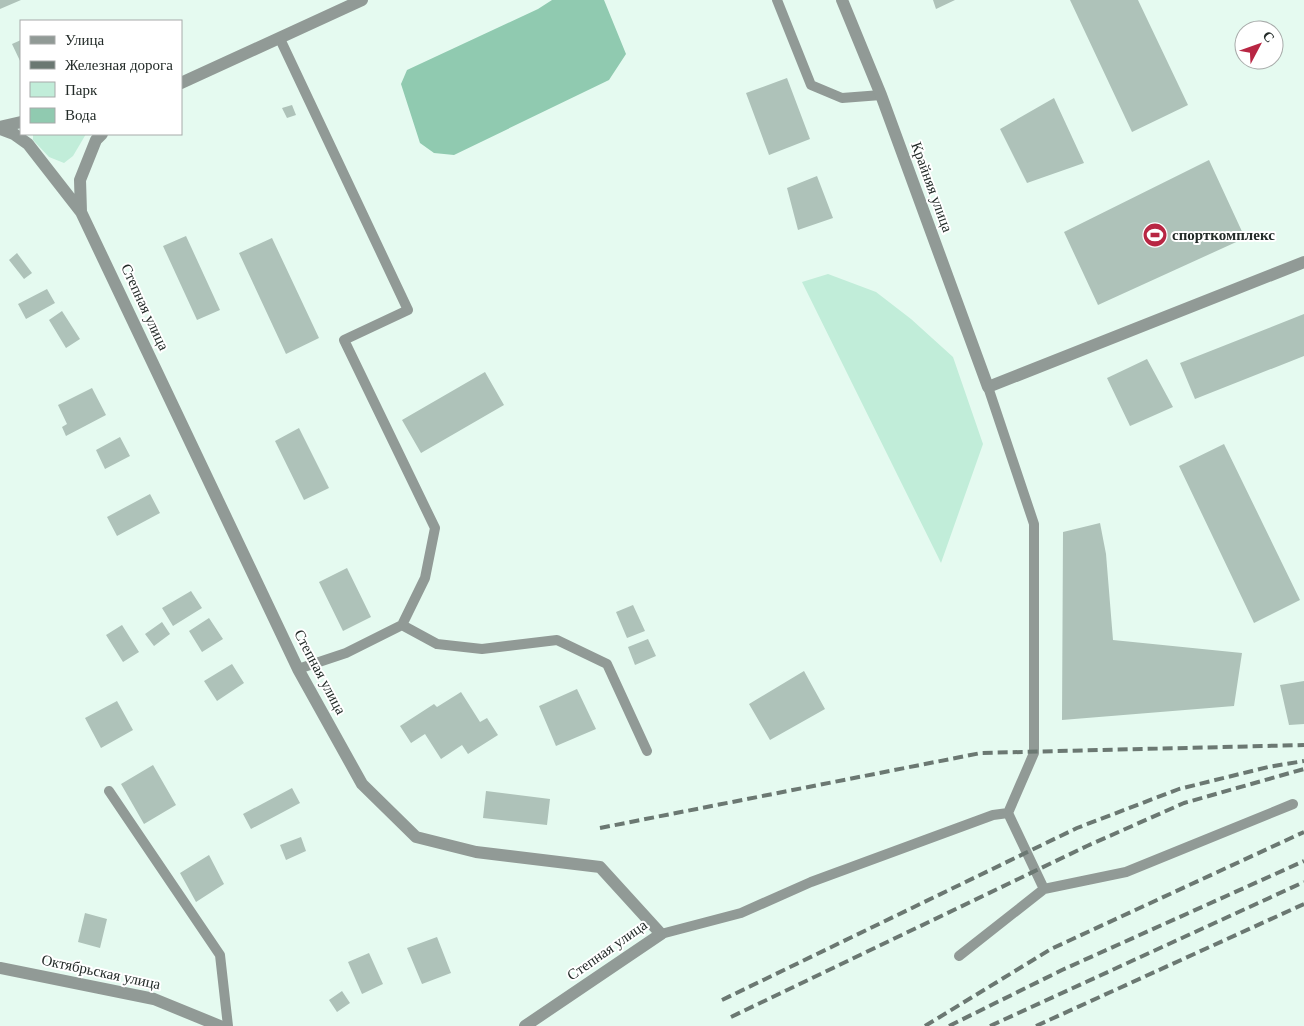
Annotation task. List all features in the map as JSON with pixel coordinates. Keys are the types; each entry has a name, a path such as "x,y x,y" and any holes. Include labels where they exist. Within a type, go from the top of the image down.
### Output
{"street":[{"path":"182,83 362,0"},
{"name":"Крайняя улица","path":"842,0 881,95 988,387"},
{"path":"0,128 20,122"},
{"name":"Степная улица","path":"0,128 14,134 28,144 81,212 298,669 362,784 416,837 476,852 600,867 661,934 525,1026"},
{"path":"81,212 80,180 96,140 101,135"},
{"path":"988,387 1304,262"},
{"name":"Октябрьская улица","path":"0,968 154,999 220,1026"}],"lane":[{"path":"777,0 811,85 842,98 881,95"},
{"path":"280,39 408,310 344,340 435,528 425,578 402,625 346,653 298,669"},
{"path":"988,387 1034,524 1034,753 1008,813 1044,889"},
{"path":"402,625 437,644 482,649 557,640 607,664 647,751"},
{"path":"109,792 220,955 228,1026"},
{"path":"959,956 1044,889 1126,872 1293,804"},
{"path":"661,934 741,912 811,882 994,815 1008,813"}],"green space":[{"path":"33,135 85,135 73,156 64,163 49,157 33,140"},
{"path":"828,274 876,292 911,319 953,357 983,444 941,563 802,282"}],"water":[{"path":"552,0 604,0 626,54 609,80 454,155 434,153 420,143 401,84 407,70 538,9"}],"building":[{"path":"0,0 21,0 0,9"},
{"path":"933,0 955,0 936,9"},
{"path":"1070,0 1138,0 1188,105 1132,132"},
{"path":"20,40 20,61 12,44"},
{"path":"787,78 810,139 769,155 746,93"},
{"path":"1054,98 1084,163 1027,183 1000,129"},
{"path":"292,105 296,115 287,118 282,108"},
{"name":"спорткомплекс","path":"1209,160 1245,238 1098,305 1064,232"},
{"path":"817,176 833,218 798,230 787,188"},
{"path":"186,236 220,310 197,320 163,246"},
{"path":"272,238 319,338 286,354 239,253"},
{"path":"17,253 32,273 24,279 9,260"},
{"path":"47,289 55,303 26,319 18,304"},
{"path":"62,311 80,339 66,348 49,320"},
{"path":"1304,314 1304,356 1195,399 1180,363"},
{"path":"1147,359 1173,407 1130,426 1107,378"},
{"path":"485,372 504,405 421,453 402,420"},
{"path":"92,388 106,415 66,436 62,427 67,424 58,405"},
{"path":"299,428 329,488 304,500 275,441"},
{"path":"120,437 130,456 105,469 96,450"},
{"path":"1224,444 1300,600 1254,623 1179,466"},
{"path":"150,494 160,513 117,536 107,517"},
{"path":"1100,523 1106,554 1113,640 1242,653 1234,706 1062,720 1063,532"},
{"path":"347,568 371,617 343,631 319,582"},
{"path":"191,591 202,608 173,626 162,608"},
{"path":"633,605 645,631 627,638 616,612"},
{"path":"209,618 223,639 202,652 189,631"},
{"path":"162,622 170,634 154,646 145,634"},
{"path":"122,625 139,652 123,662 106,635"},
{"path":"648,639 656,656 635,665 628,647"},
{"path":"232,664 244,683 217,701 204,681"},
{"path":"804,671 825,709 770,740 749,704"},
{"path":"1304,681 1304,724 1289,725 1280,685"},
{"path":"577,689 596,729 556,746 539,706"},
{"path":"461,692 480,722 487,718 498,735 468,754 462,745 441,759 425,734 411,743 400,726 434,704 437,707"},
{"path":"117,701 133,730 101,748 85,718"},
{"path":"153,765 176,805 144,824 121,784"},
{"path":"292,788 300,803 251,829 243,814"},
{"path":"486,791 550,799 547,825 483,818"},
{"path":"301,837 306,851 286,860 280,845"},
{"path":"209,855 224,884 196,902 180,873"},
{"path":"85,913 107,919 100,948 78,942"},
{"path":"437,937 451,973 422,984 407,948"},
{"path":"369,953 383,984 362,994 348,962"},
{"path":"342,991 350,1003 337,1012 329,1000"}],"railway":[{"path":"600,828 981,753 1304,745"},
{"path":"722,1000 1077,828 1179,789 1268,767 1304,761"},
{"path":"731,1017 1087,846 1184,803 1304,769"},
{"path":"925,1026 1051,949 1304,832"},
{"path":"949,1026 1062,970 1304,861"},
{"path":"990,1026 1304,882"},
{"path":"1036,1026 1304,904"}],"place":[{"name":"спорткомплекс","path":"1155,235"}]}
